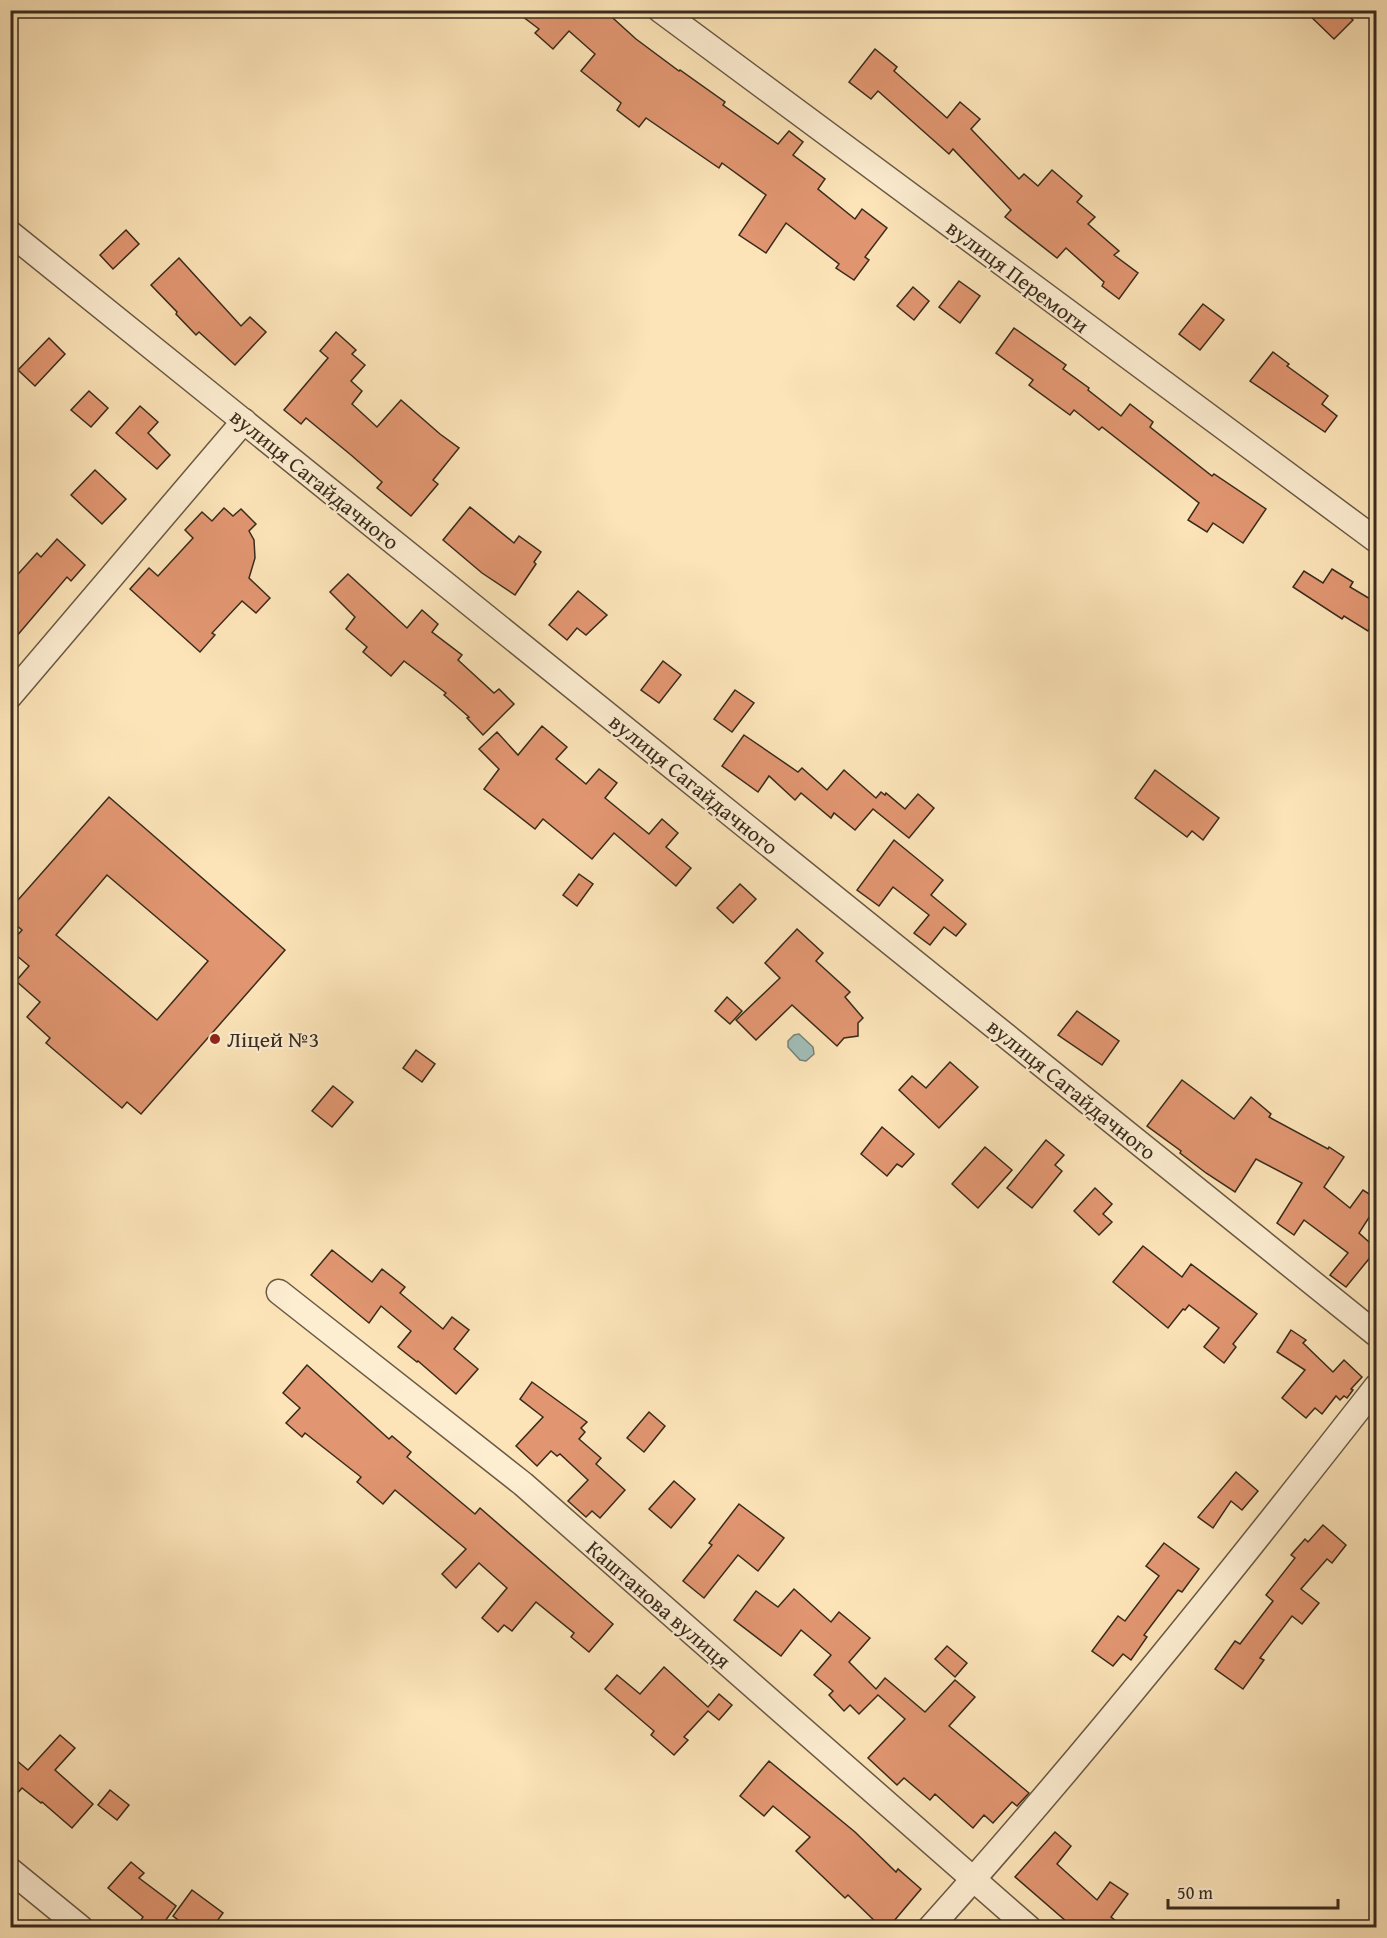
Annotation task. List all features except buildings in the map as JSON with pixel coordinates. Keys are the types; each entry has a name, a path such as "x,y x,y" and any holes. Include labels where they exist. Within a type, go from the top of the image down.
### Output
{"street":[{"name":"вулиця Перемоги","path":"660,10 1377,540"},
{"name":"вулиця Сагайдачного","path":"10,233 1377,1334"},
{"path":"10,696 244,421"},
{"name":"Каштанова вулиця","path":"279,1292 523,1485 1029,1928"},
{"path":"930,1928 1186,1628 1377,1387"},
{"path":"10,1870 81,1928"}],"water":[{"path":"799,1034 813,1047 814,1054 806,1061 800,1060 788,1047 788,1041 794,1035"}],"place":[{"name":"Ліцей №3","path":"215,1039"}]}
